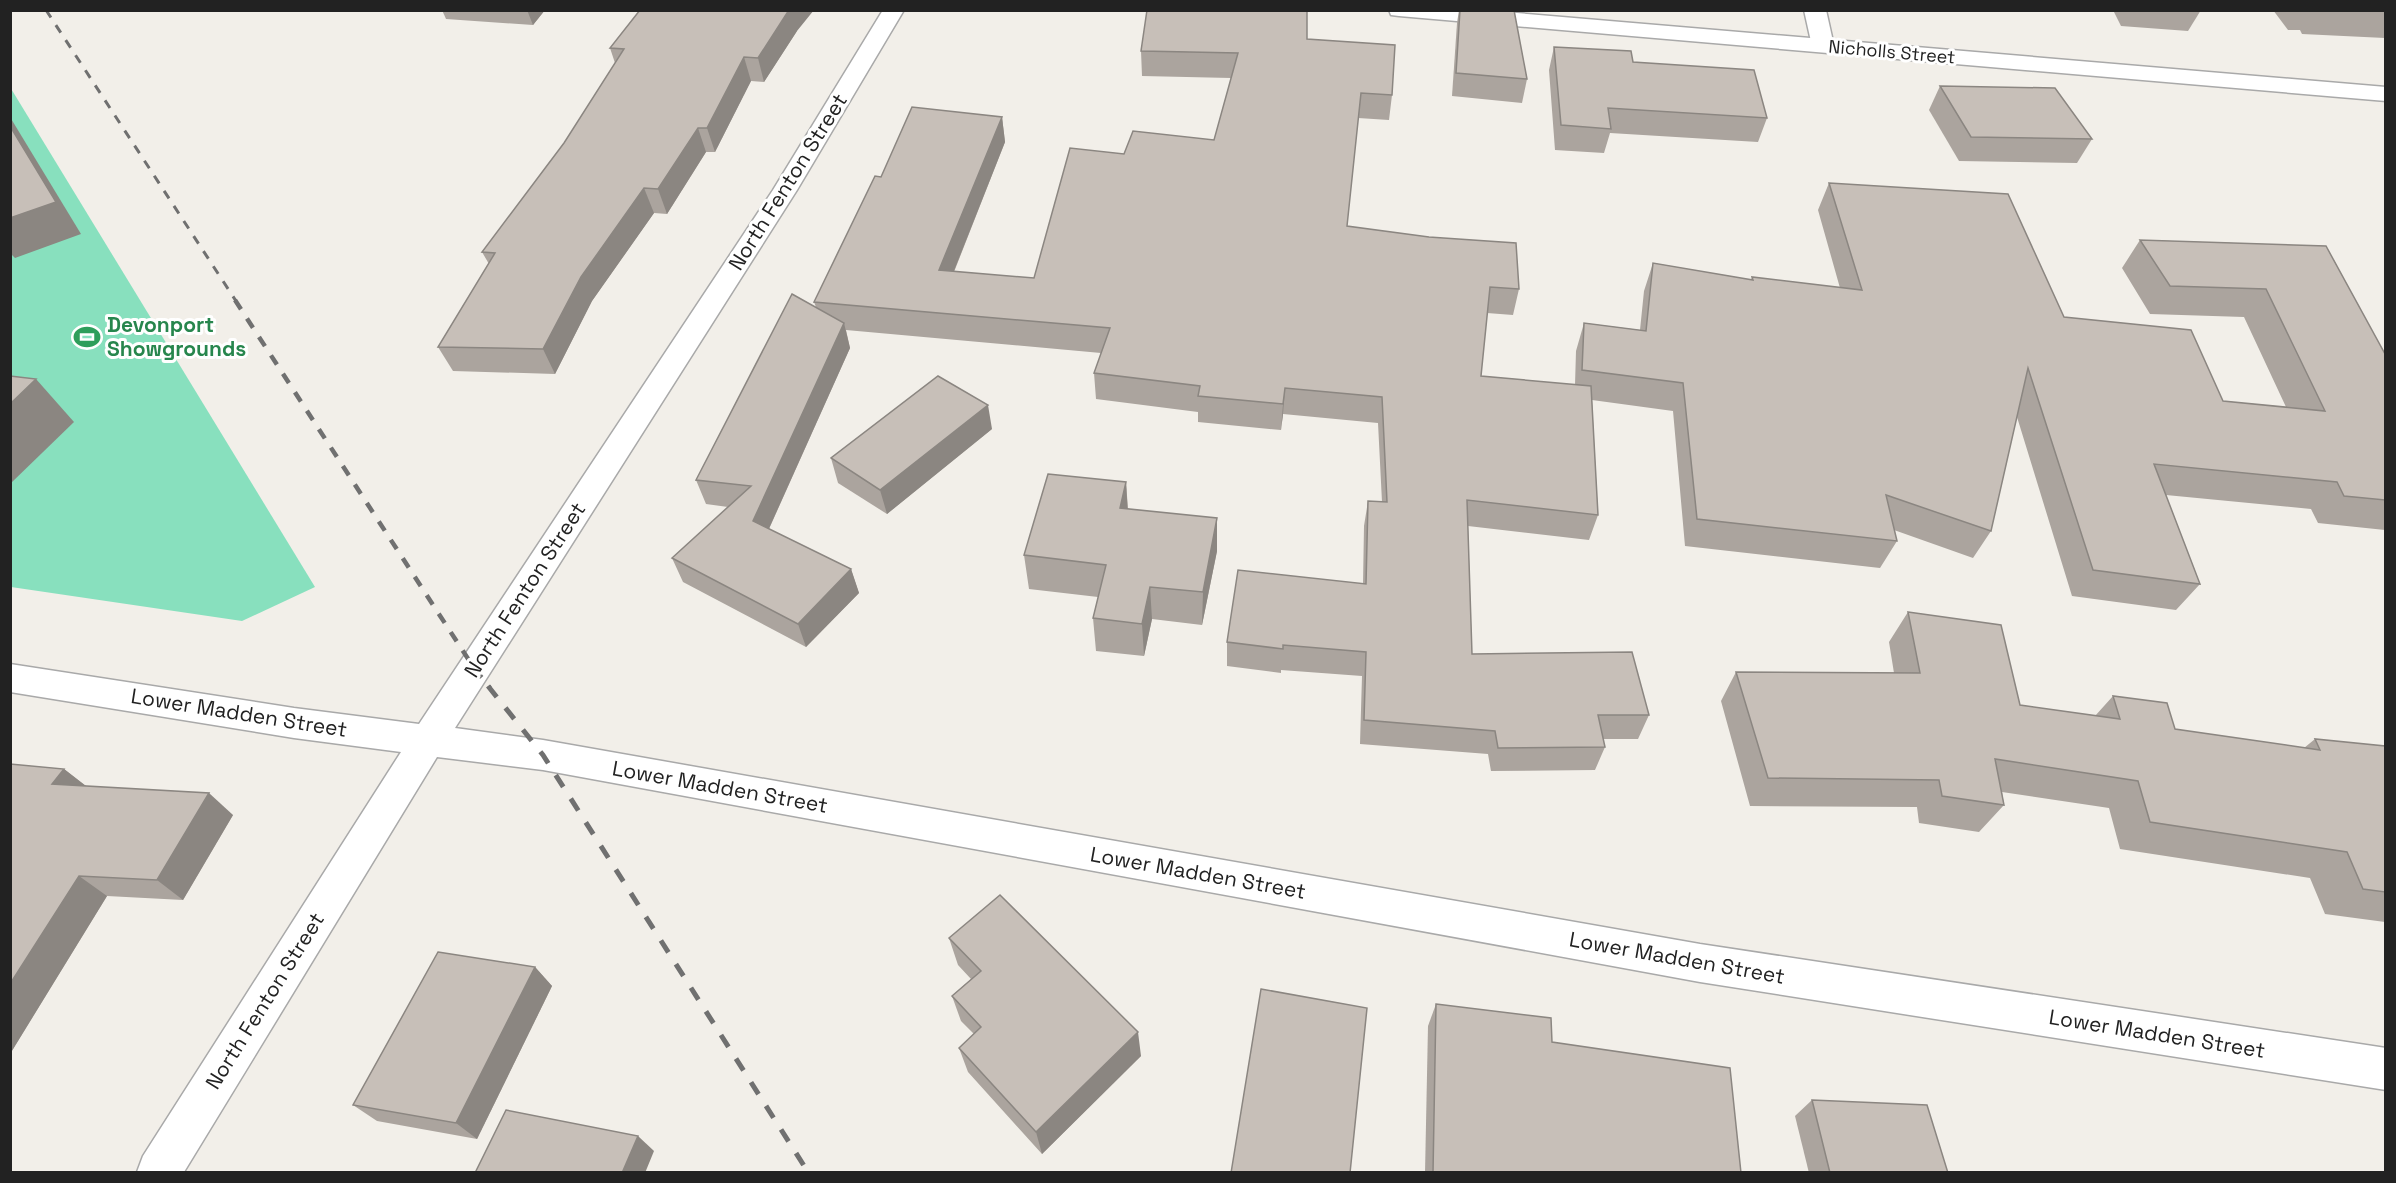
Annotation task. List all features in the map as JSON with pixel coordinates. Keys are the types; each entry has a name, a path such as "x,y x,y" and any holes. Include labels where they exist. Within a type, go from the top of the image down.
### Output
{"street":[{"name":"North Fenton Street","path":"159,1173 428,740 785,190 894,10"},
{"name":"Nicholls Street","path":"1399,10 2385,94"},
{"path":"1815,10 1823,46"},
{"name":"Lower Madden Street","path":"10,678 294,723 543,755 1700,963 2385,1069"}],"green space":[{"name":"Devonport Showgrounds","path":"10,87 315,587 242,621 11,587"}],"building":[{"path":"640,10 789,10 758,58 744,57 707,128 698,128 658,189 644,188 581,277 543,349 438,347 495,253 482,252 564,143 624,49 610,48"},
{"path":"1147,10 1307,10 1307,39 1395,45 1392,95 1361,93 1347,226 1429,237 1516,243 1519,289 1490,287 1481,376 1591,386 1598,515 1467,500 1472,654 1632,652 1649,715 1598,715 1605,747 1498,748 1495,731 1364,720 1366,652 1283,645 1283,649 1227,642 1238,570 1366,584 1368,501 1387,502 1382,397 1285,388 1283,404 1198,396 1200,386 1094,373 1110,328 814,302 875,176 881,177 912,107 1002,117 939,270 1034,278 1070,148 1124,154 1133,131 1214,140 1238,53 1141,51"},
{"path":"1460,10 1514,10 1527,79 1456,73"},
{"path":"1554,47 1631,51 1633,62 1754,70 1767,118 1608,108 1611,129 1561,125"},
{"path":"1940,86 2055,88 2092,139 1971,137"},
{"path":"10,126 56,202 10,218"},
{"path":"1829,183 2008,194 2064,317 2191,330 2223,401 2325,411 2266,289 2170,286 2140,240 2326,246 2385,354 2385,500 2344,496 2337,482 2154,464 2200,584 2093,570 2028,368 1991,531 1886,495 1897,541 1697,519 1683,383 1582,370 1584,323 1646,331 1653,263 1753,280 1752,277 1862,290"},
{"path":"792,294 844,323 753,521 851,569 798,624 672,558 751,486 696,480"},
{"path":"10,376 36,379 10,404"},
{"path":"938,376 988,405 880,490 831,458"},
{"path":"1048,474 1126,482 1120,508 1217,518 1203,592 1150,587 1142,624 1093,618 1106,565 1024,555"},
{"path":"1908,612 2001,625 2020,705 2120,719 2113,696 2167,703 2175,729 2320,750 2315,739 2385,746 2385,892 2363,889 2347,852 2150,822 2138,781 1995,759 2004,805 1942,796 1939,780 1768,778 1736,672 1920,673"},
{"path":"10,764 64,769 52,784 209,793 157,880 79,876 10,984"},
{"path":"1000,895 1138,1032 1036,1132 959,1048 981,1027 952,996 981,971 949,938"},
{"path":"438,952 535,967 456,1123 353,1105"},
{"path":"1261,989 1367,1008 1350,1173 1231,1173"},
{"path":"1436,1004 1551,1018 1552,1042 1730,1068 1741,1173 1433,1173"},
{"path":"1812,1100 1927,1105 1948,1173 1830,1173"},
{"path":"506,1110 638,1136 622,1173 475,1173"}],"railway":[{"path":"46,10 236,301"},
{"path":"235,300 474,668 490,688"},
{"path":"488,686 543,755 808,1172"}],"place":[{"name":"Devonport Showgrounds","path":"87,337"}]}
